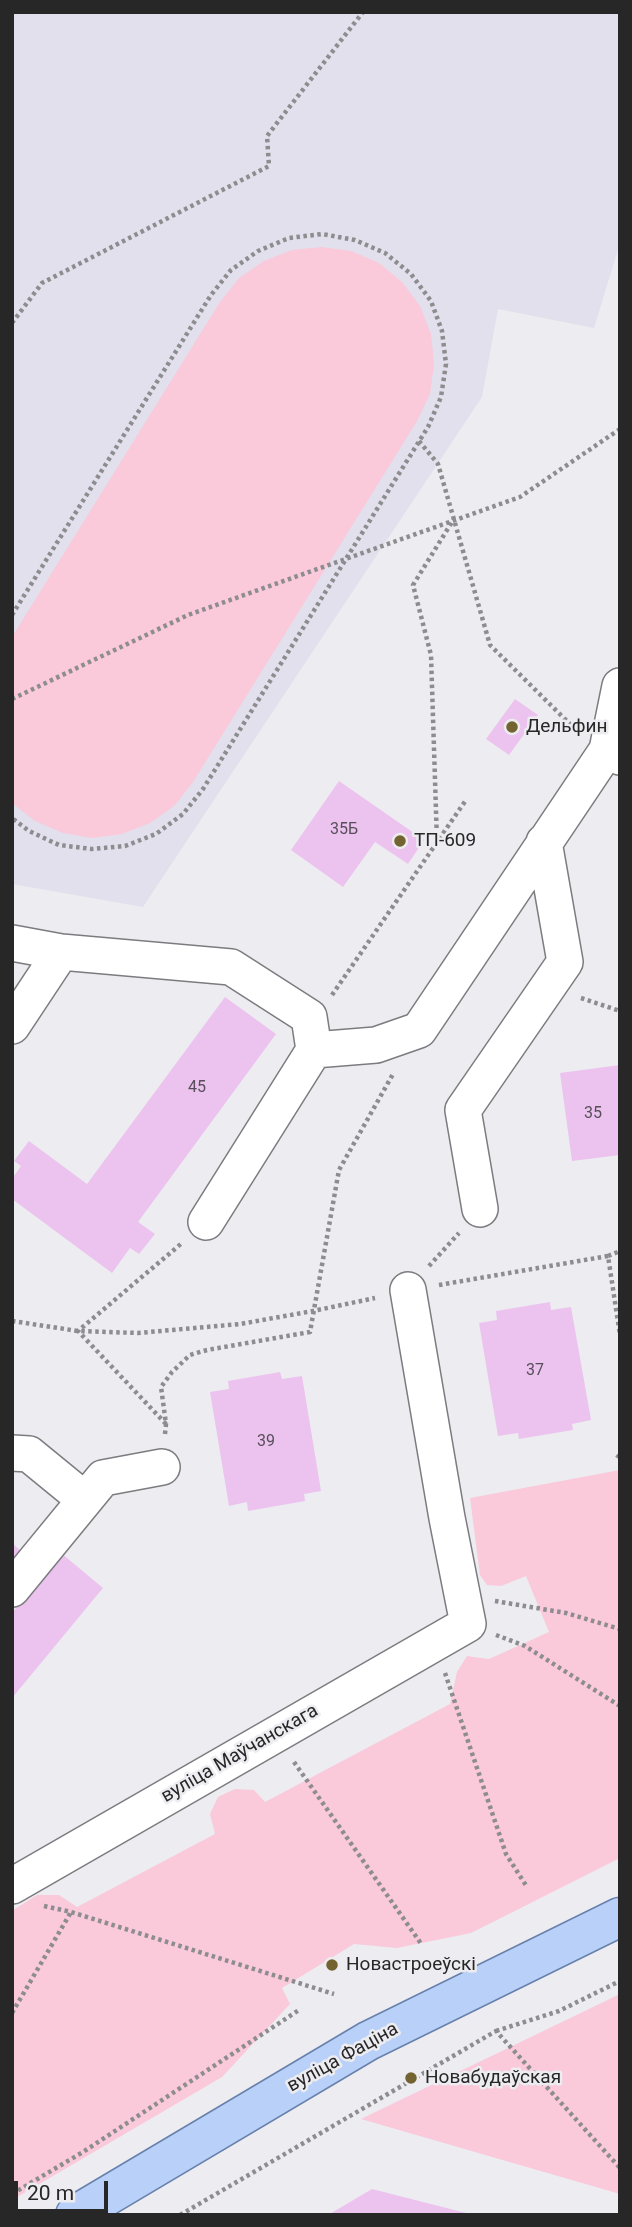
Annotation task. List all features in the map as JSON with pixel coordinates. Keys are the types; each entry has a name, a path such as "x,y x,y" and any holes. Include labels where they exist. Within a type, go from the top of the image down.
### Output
{"main road":[{"name":"вуліца Фаціна","path":"75,2215 368,2041 620,1917"}],"lane":[{"path":"12,943 61,952 231,967 312,1034 376,1045 419,1030 544,842 610,755 620,686"},
{"path":"480,1209 463,1110 565,962 544,842"},
{"path":"12,1026 61,952"},
{"path":"206,1222 312,1034"},
{"path":"408,1290 447,1518 466,1609"},
{"path":"12,1453 29,1454 84,1499"},
{"path":"12,1589 103,1478 162,1467"},
{"name":"вуліца Маўчанскага","path":"25,1895 274,1734 435,1641 466,1609"}],"path":[{"path":"12,323 42,283 269,166 267,136 363,12"},
{"path":"12,615 211,295 231,270 258,250 289,238 322,234 355,240 385,253 411,274 431,301 442,331 446,364 441,397 419,441 203,789 183,814 156,834 125,846 92,849 59,845 29,831 12,818"},
{"path":"12,699 188,615 520,498 620,429"},
{"path":"419,441 438,464 490,645 610,755"},
{"path":"437,842 431,655 412,585 453,521"},
{"path":"312,1034 324,1006 466,800"},
{"path":"162,1467 166,1424 160,1387 190,1355 310,1332 339,1170 419,1030"},
{"path":"408,1290 480,1209"},
{"path":"78,1331 206,1222"},
{"path":"12,1321 78,1331 138,1333 240,1324 408,1290 608,1256 620,1251"},
{"path":"608,1256 620,1335"},
{"path":"78,1331 166,1424"},
{"path":"466,1609 566,1613 620,1629"},
{"path":"466,1609 620,1706"},
{"path":"435,1641 506,1854 527,1886"},
{"path":"274,1734 422,1945"},
{"path":"25,1895 71,1912 334,1994"},
{"path":"12,2013 71,1912"},
{"path":"180,2215 496,2031 559,2011 620,1981"},
{"path":"12,2194 83,2152 299,2010"},
{"path":"496,2031 620,2168"}],"shaded area":[{"path":"12,12 620,12 620,243 594,328 498,309 482,397 143,907 12,884"},
{"path":"321,247 351,251 379,263 402,282 420,306 431,334 434,364 430,394 417,421 193,782 174,806 150,823 122,834 92,838 63,833 35,821 12,803 12,637 220,302 239,278 264,261 292,250"},
{"path":"620,1470 620,1858 471,1933 397,1948 354,1944 282,1988 290,2004 222,2077 12,2200 12,1911 37,1895 59,1895 77,1907 215,1834 210,1814 218,1797 235,1789 254,1790 265,1802 450,1704 457,1672 467,1656 489,1659 549,1632 526,1576 501,1586 487,1585 480,1575 470,1498"},
{"path":"620,1994 620,2194 361,2119"}],"building":[{"name":"Дельфин","path":"515,699 538,715 509,755 486,739"},
{"path":"339,781 424,840 408,864 375,842 343,887 291,850"},
{"path":"225,997 276,1034 138,1222 155,1234 139,1254 130,1248 112,1273 12,1199 12,1179 21,1166 14,1161 29,1141 87,1184"},
{"path":"620,1065 620,1155 572,1161 560,1073"},
{"path":"550,1302 551,1310 571,1307 591,1420 572,1424 573,1430 519,1439 518,1433 498,1436 479,1323 497,1320 496,1311"},
{"path":"280,1372 282,1379 302,1376 321,1491 304,1494 305,1501 248,1511 247,1502 229,1506 210,1392 229,1389 228,1381"},
{"path":"12,1543 21,1551 12,1561"},
{"path":"61,1553 103,1588 12,1698 12,1613"},
{"path":"372,2189 470,2214 470,2215 328,2215"}],"place":[{"name":"Дельфин","path":"512,727"},
{"name":"ТП-609","path":"400,841"},
{"name":"Новастроеўскі","path":"332,1965"},
{"name":"Новабудаўская","path":"411,2078"}]}
